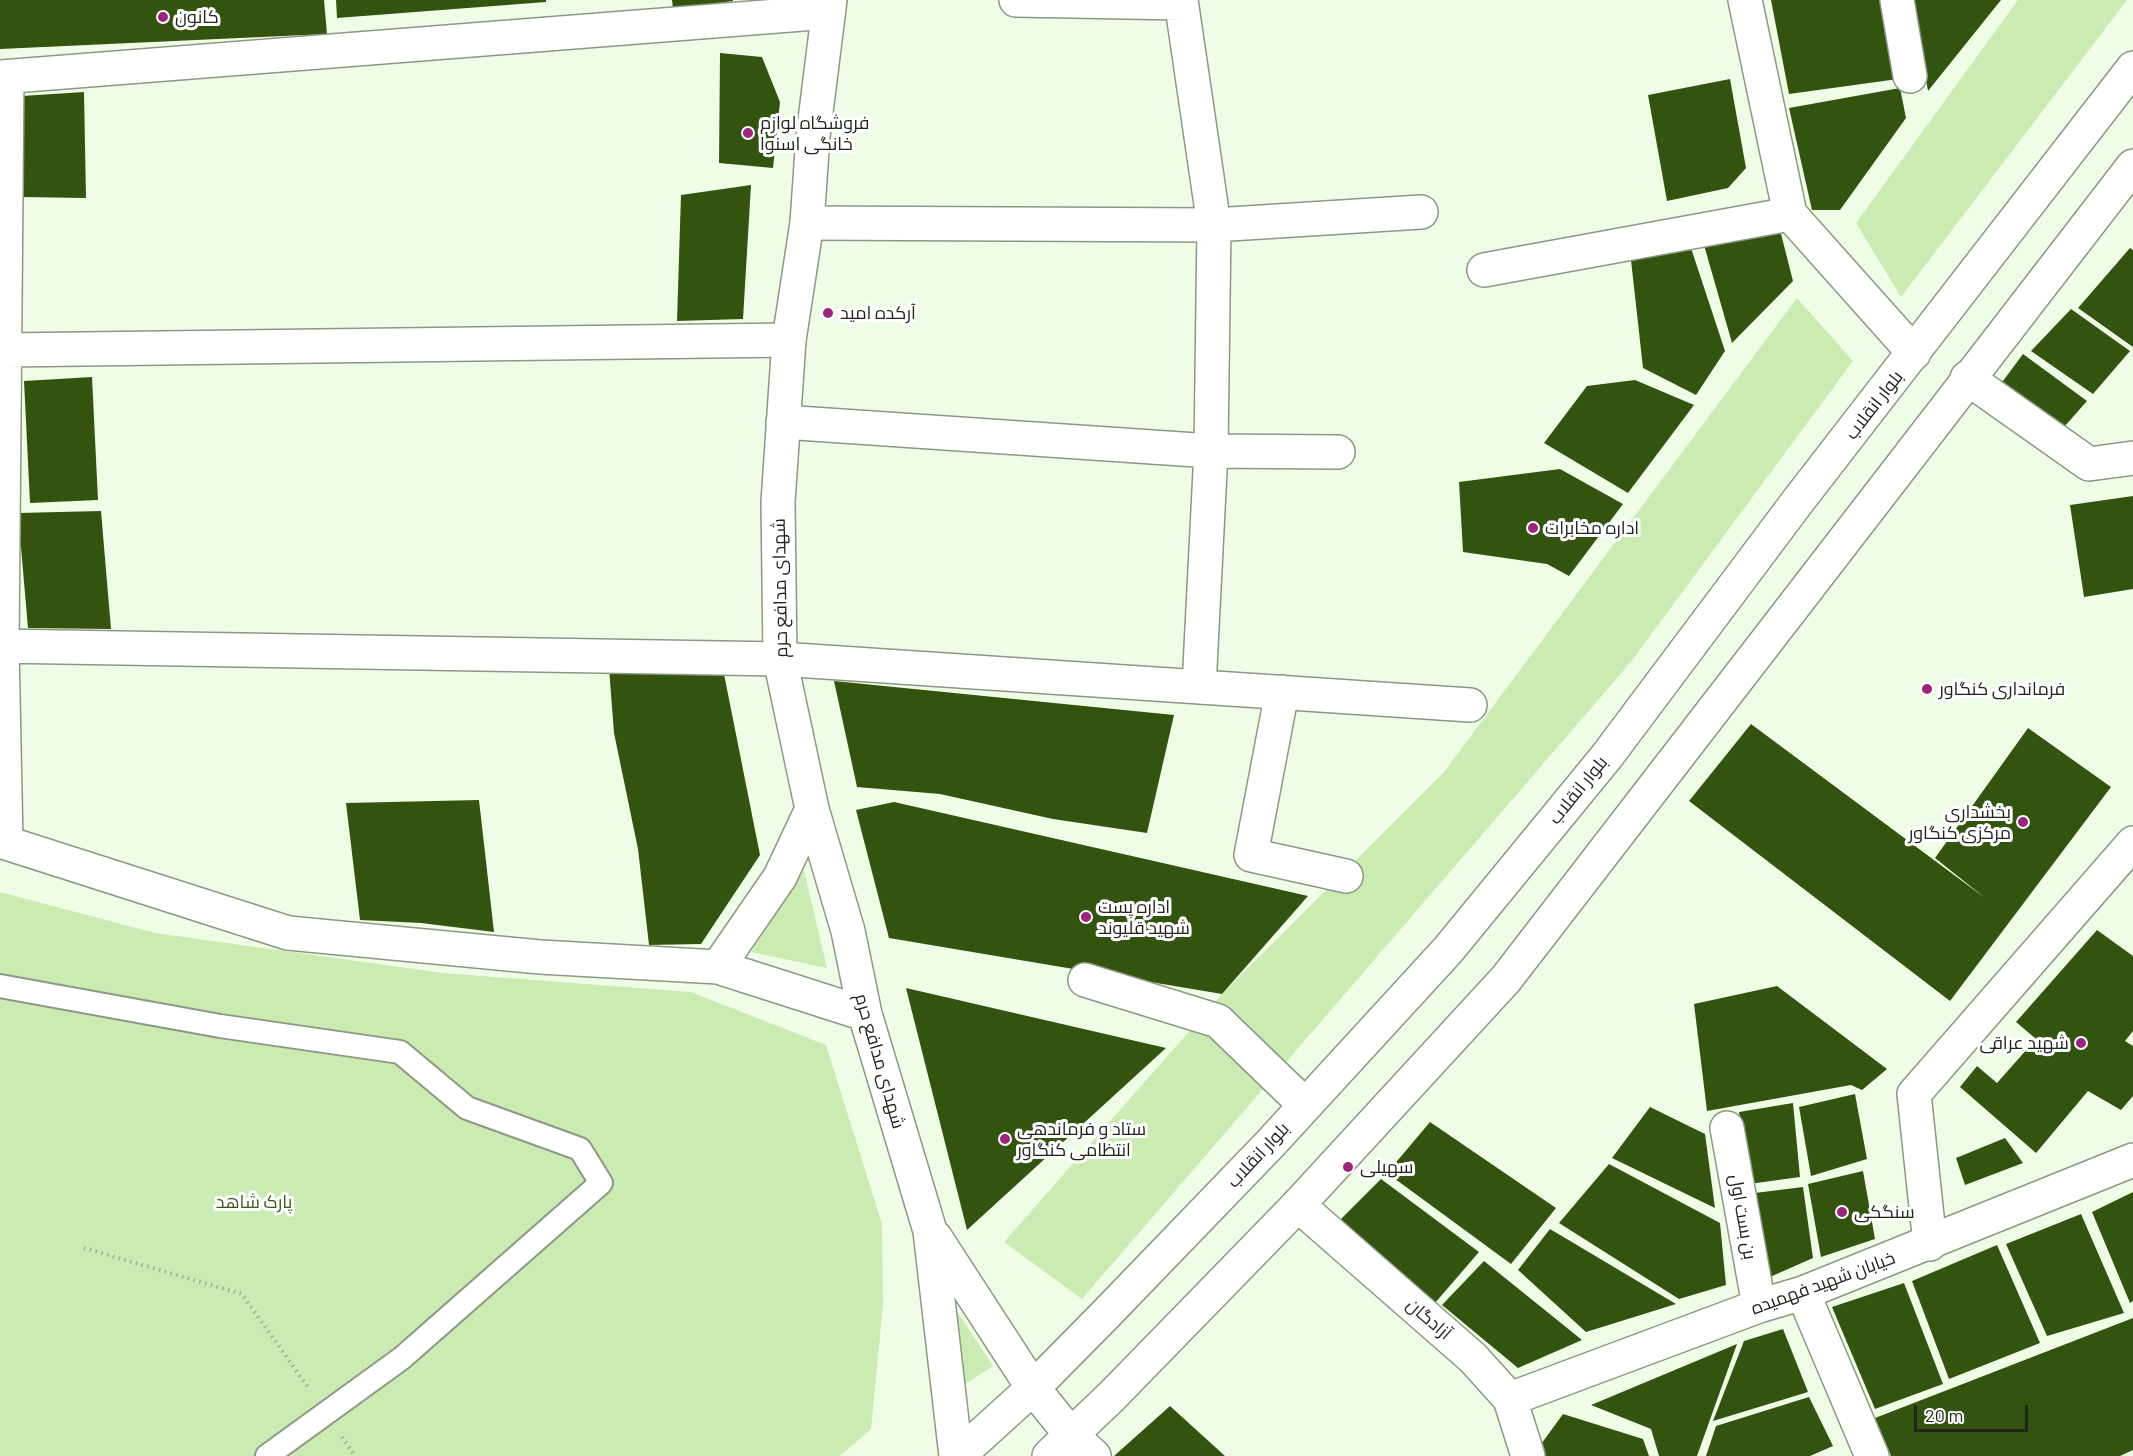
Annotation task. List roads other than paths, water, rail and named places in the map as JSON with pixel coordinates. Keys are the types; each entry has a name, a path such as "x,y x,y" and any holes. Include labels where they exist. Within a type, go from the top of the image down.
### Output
{"street":[{"path":"1016,0 1181,1 1214,225 1211,451 1199,687"},
{"path":"1745,0 1790,214 1914,353"},
{"path":"1897,0 1910,76"},
{"path":"829,6 4,77 5,350 2,399 1,646 3,842 288,933 540,957 718,967 864,1014"},
{"name":"شهدای مدافع حرم","path":"829,6 813,136 807,223 789,340 778,502 780,659 812,808 848,931 864,1014 930,1231"},
{"name":"بلوار انقلاب","path":"957,1456 1033,1388 1305,1105 1448,950 1607,756 2133,68"},
{"path":"930,1231 1071,1449 1112,1396 1298,1205 1506,979 1967,378 2133,166"},
{"path":"807,223 1214,225 1421,212"},
{"path":"1484,270 1790,214"},
{"path":"5,350 789,340"},
{"path":"1967,378 2088,464 2133,458"},
{"path":"783,422 1211,451 1338,452"},
{"path":"1,646 780,659 1470,705"},
{"path":"1282,692 1251,855 1346,876"},
{"path":"718,967 780,877 812,808"},
{"path":"1930,1244 1914,1094 2133,843"},
{"path":"1085,980 1218,1022 1305,1105"},
{"name":"بن بست اول","path":"1727,1128 1759,1305"},
{"name":"خیابان شهید فهمیده","path":"1510,1399 1759,1305 1803,1293 1930,1244 2133,1160"},
{"name":"آزادگان","path":"1298,1205 1473,1358 1510,1399 1528,1456"},
{"path":"930,1231 957,1456"},
{"path":"1803,1293 1872,1456"}],"lane":[{"path":"0,986 220,1026 400,1052 467,1108 580,1149 601,1184 402,1358 267,1456"}],"place":[{"name":"کانون","path":"163,17"},
{"name":"فروشگاه لوازم خانگی اسنوا","path":"748,133"},
{"name":"آرکده امید","path":"828,313"},
{"name":"اداره مخابرات","path":"1533,528"},
{"name":"فرمانداری کنگاور","path":"1927,689"},
{"name":"بخشداری مرکزی کنگاور","path":"2023,822"},
{"name":"اداره پست شهید قلیوند","path":"1086,917"},
{"name":"شهید عراقی","path":"2081,1043"},
{"name":"ستاد و فرماندهی انتظامی کنگاور","path":"1005,1139"},
{"name":"سهیلی","path":"1348,1167"},
{"name":"سنگکی","path":"1842,1212"}],"park label":[{"name":"پارک شاهد","path":"254,1202"}]}
